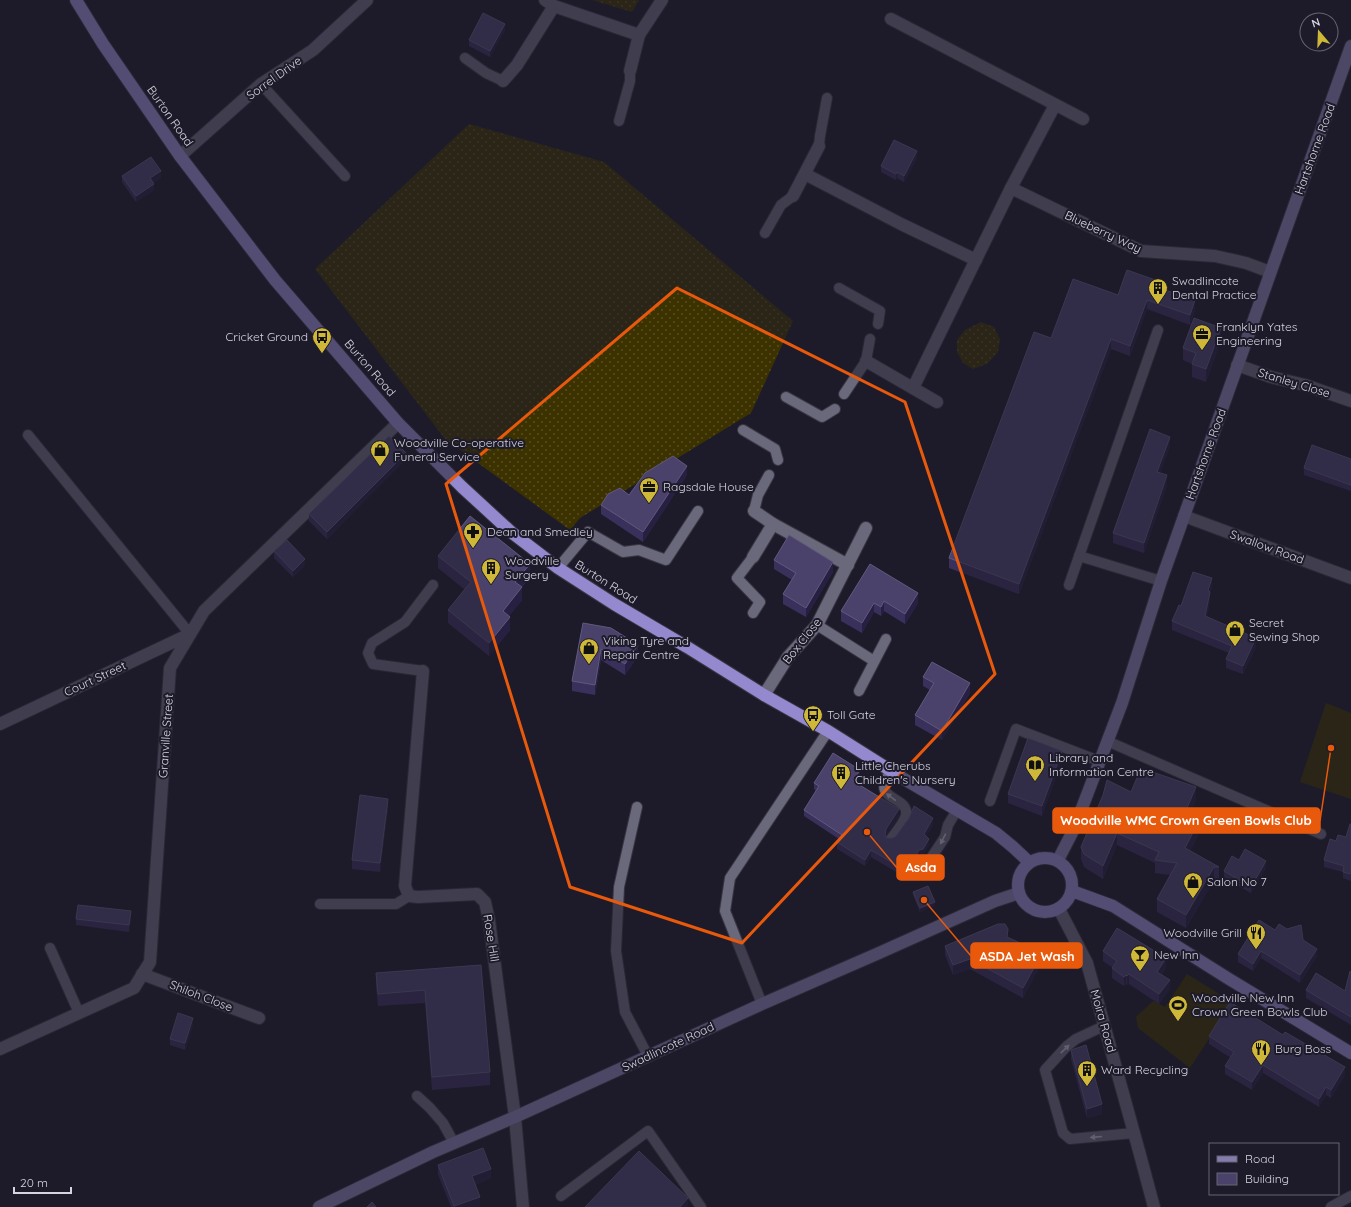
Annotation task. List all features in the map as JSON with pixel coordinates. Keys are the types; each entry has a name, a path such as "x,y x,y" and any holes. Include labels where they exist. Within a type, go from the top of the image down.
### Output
{"highway":[{"name":"Burton Road","path":"76,0 103,44 180,156 275,280 398,423 462,487 511,532 558,568 614,604 996,833 1030,862"},
{"path":"1040,858 1050,858 1058,860 1067,868 1072,877 1072,891 1067,901 1059,908 1049,912 1039,912 1024,902 1019,893 1018,882 1022,871 1030,862 1040,858"},
{"path":"1072,891 1113,906 1351,1053"}],"main road":[{"name":"Hartshorne Road","path":"1058,860 1074,829 1122,703 1161,581 1270,272 1348,66 1351,46"},
{"name":"Swadlincote Road","path":"320,1207 433,1152 515,1117 762,1004 879,954 996,901 1019,893"}],"street":[{"name":"Sorrel Drive","path":"180,156 261,84 313,50 367,0"},
{"path":"630,71 639,35 662,0"},
{"path":"503,81 517,65 550,3 639,35"},
{"path":"891,19 1083,119"},
{"path":"913,388 1011,188 1055,105"},
{"path":"793,196 819,146"},
{"path":"805,174 901,224 976,260"},
{"name":"Blueberry Way","path":"1011,188 1141,251 1215,256 1246,263 1270,272"},
{"path":"866,361 937,402"},
{"name":"Stanley Close","path":"1237,366 1271,377 1305,385 1351,401"},
{"name":"Granville Street","path":"0,1049 134,988 150,962 170,668 204,611 398,423"},
{"path":"754,511 773,524 848,565"},
{"name":"Swallow Road","path":"1184,516 1351,578"},
{"path":"753,557 773,524"},
{"name":"Box Close","path":"764,695 788,657 817,625 866,528"},
{"name":"Court Street","path":"0,724 190,634"},
{"path":"409,896 404,886 423,671"},
{"name":"Rose Hill","path":"409,896 418,897 478,894 485,902 490,920 515,1117 523,1207"},
{"name":"Moira Road","path":"1059,908 1087,963 1154,1207"},
{"name":"Shiloh Close","path":"142,974 259,1018"}],"lane":[{"path":"465,58 486,73 503,81"},
{"path":"619,121 630,81 630,71"},
{"path":"261,84 345,176"},
{"path":"819,146 827,98"},
{"path":"765,234 780,205 793,196"},
{"path":"839,288 880,311 878,324"},
{"path":"1069,585 1158,330"},
{"path":"844,394 866,361 870,339"},
{"path":"786,398 822,417 835,409"},
{"path":"743,430 775,448 778,460"},
{"path":"28,435 190,634"},
{"path":"754,511 758,495 769,475"},
{"path":"558,568 588,532 623,552 639,550 666,560 698,511"},
{"path":"1079,556 1161,581"},
{"path":"753,557 737,578 760,602 753,613"},
{"path":"423,671 374,664 368,653 372,643 405,622 433,585"},
{"path":"817,625 874,661"},
{"path":"859,691 886,639"},
{"path":"990,801 1016,729 1099,761"},
{"path":"762,1004 725,911 730,878 828,731"},
{"path":"1107,741 1321,834"},
{"path":"891,771 884,782 884,790 887,795 902,804 906,810 906,817 892,839"},
{"path":"637,808 619,887 616,951 625,1012 648,1056"},
{"path":"923,862 929,861 945,837 948,825 957,810"},
{"path":"320,904 396,904 409,896"},
{"path":"50,948 79,1013"},
{"path":"1104,1026 1076,1039 1067,1046 1045,1070 1063,1133 1070,1139 1134,1133"},
{"path":"417,1096 443,1123 454,1143"},
{"path":"561,1196 648,1131 701,1207"},
{"path":"1331,1207 1351,1196"}],"highlighted area":[{"path":"677,288 905,402 995,674 742,943 570,887 446,484"}],"shaded area":[{"path":"592,0 639,0 632,12"},
{"path":"469,124 604,162 793,321 751,413 580,518 570,530 445,439 315,269"},
{"path":"981,322 994,327 1000,339 998,352 987,364 973,369 963,363 957,352 957,340 965,330"},
{"path":"1326,703 1351,713 1351,799 1300,782"},
{"name":"Woodville New Inn Crown Green Bowls Club","path":"1187,974 1229,1000 1231,1005 1190,1068 1138,1028 1136,1017 1153,1001 1165,1007"}],"building":[{"path":"483,13 505,24 490,51 469,40"},
{"path":"894,140 917,151 904,176 897,172 896,174 881,166"},
{"path":"151,157 161,171 150,178 154,184 136,196 122,176"},
{"path":"1127,270 1158,281 1156,287 1195,300 1190,315 1147,300 1130,346 1111,339 1019,584 949,558 1034,332 1051,338 1073,279 1118,295"},
{"path":"1194,318 1221,328 1206,369 1192,364 1196,353 1183,348"},
{"path":"1150,429 1170,437 1157,472 1167,475 1144,543 1113,533"},
{"path":"389,436 406,453 327,532 309,514"},
{"path":"1312,445 1351,459 1351,485 1304,468"},
{"name":"Ragsdale House","path":"673,456 687,466 643,532 601,505 608,494 620,488 629,495 645,473"},
{"name":"Woodville Surgery","path":"470,516 530,564 515,582 522,587 503,611 510,617 489,643 448,610 471,582 438,556"},
{"path":"789,535 833,562 806,608 783,594 796,573 774,560"},
{"path":"287,540 305,559 293,571 274,551"},
{"path":"870,564 918,593 905,614 884,601 881,607 874,603 862,623 841,611"},
{"path":"1193,572 1212,578 1208,590 1210,592 1205,616 1256,638 1243,666 1226,659 1232,646 1172,621 1179,605 1181,606"},
{"path":"583,623 611,628 638,645 625,664 601,649 595,685 572,681"},
{"path":"932,662 970,683 942,731 915,715 934,683 923,677"},
{"name":"Library and Information Centre","path":"1028,738 1062,751 1042,806 1008,794"},
{"path":"833,753 860,770 853,781 899,809 886,829 885,835 887,838 893,838 896,836 909,818 914,806 933,818 924,834 929,839 923,849 919,850 917,853 917,858 908,872 871,850 865,860 837,842 842,835 804,810 819,786 814,783"},
{"path":"1141,768 1196,787 1187,808 1203,813 1185,848 1219,867 1214,867 1186,915 1157,899 1177,863 1155,860 1159,852 1117,833 1103,866 1084,854 1081,847 1103,795 1107,780 1131,792"},
{"path":"360,795 388,799 380,863 352,860"},
{"path":"1350,824 1351,874 1343,872 1344,866 1324,860 1330,839 1336,841 1338,835 1346,837"},
{"path":"1245,849 1266,861 1251,887 1224,871 1232,856 1239,860"},
{"path":"928,886 935,902 920,908 913,892"},
{"path":"78,905 131,911 129,925 76,919"},
{"path":"1259,920 1275,930 1279,924 1287,929 1301,925 1303,940 1317,949 1300,975 1261,951 1253,964 1238,954"},
{"path":"998,924 1005,924 1008,929 1007,937 1042,953 1023,988 970,959 953,965 945,946"},
{"name":"New Inn","path":"1117,928 1166,958 1157,972 1170,980 1159,994 1129,974 1124,977 1112,968 1117,961 1103,951"},
{"path":"481,965 490,1072 432,1077 425,990 378,994 376,973"},
{"path":"1350,971 1351,1017 1306,990 1316,973 1345,991"},
{"path":"1230,1002 1283,1035 1285,1032 1345,1067 1331,1090 1326,1087 1319,1099 1263,1065 1252,1082 1225,1066 1234,1052 1209,1036"},
{"path":"178,1013 193,1018 185,1043 170,1039"},
{"name":"Ward Recycling","path":"1086,1045 1102,1104 1087,1109 1071,1050"},
{"path":"483,1148 491,1169 472,1176 480,1197 454,1206 438,1165"},
{"path":"639,1151 688,1198 680,1207 585,1207"},
{"path":"372,1202 376,1207 367,1207"}],"place":[{"name":"Swadlincote Dental Practice","path":"1158,305"},
{"name":"Franklyn Yates Engineering","path":"1202,351"},
{"name":"Cricket Ground","path":"322,354"},
{"name":"Woodville Co-operative Funeral Service","path":"380,467"},
{"name":"Ragsdale House","path":"649,504"},
{"name":"Dean and Smedley","path":"473,549"},
{"name":"Woodville Surgery","path":"491,585"},
{"name":"Secret Sewing Shop","path":"1235,647"},
{"name":"Viking Tyre and Repair Centre","path":"589,665"},
{"name":"Toll Gate","path":"813,732"},
{"name":"Woodville WMC Crown Green Bowls Club","path":"1331,748"},
{"name":"Library and Information Centre","path":"1035,782"},
{"name":"Little Cherubs Children's Nursery","path":"841,790"},
{"name":"Asda","path":"867,832"},
{"name":"Salon No 7","path":"1193,899"},
{"name":"ASDA Jet Wash","path":"924,900"},
{"name":"Woodville Grill","path":"1256,950"},
{"name":"New Inn","path":"1140,972"},
{"name":"Woodville New Inn Crown Green Bowls Club","path":"1178,1022"},
{"name":"Burg Boss","path":"1261,1066"},
{"name":"Ward Recycling","path":"1087,1087"}]}
